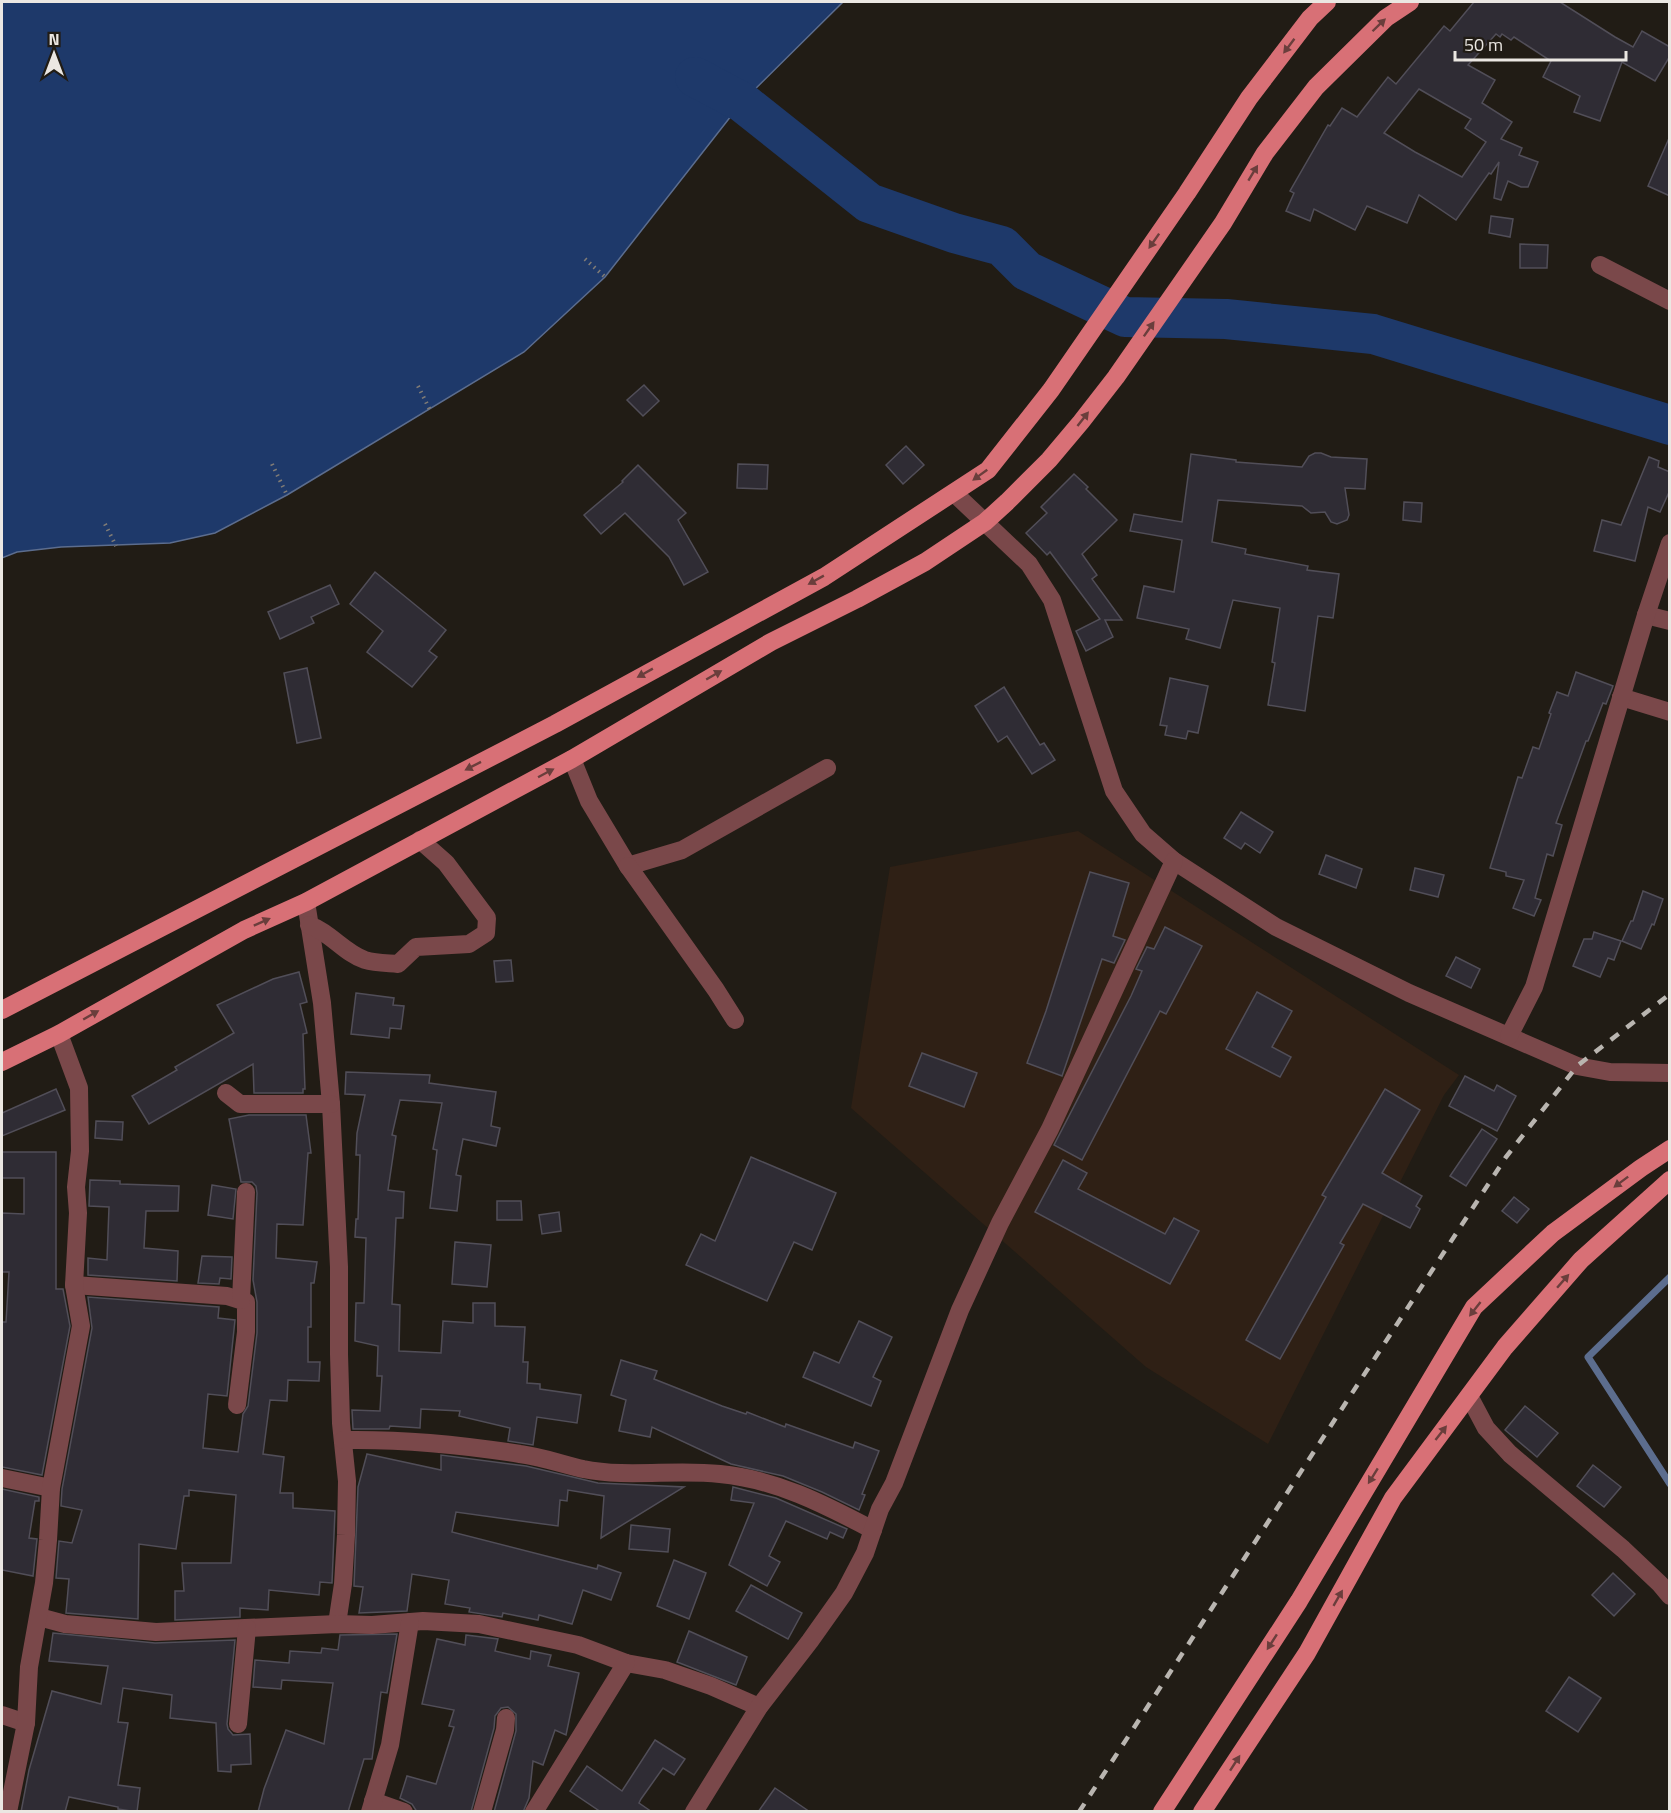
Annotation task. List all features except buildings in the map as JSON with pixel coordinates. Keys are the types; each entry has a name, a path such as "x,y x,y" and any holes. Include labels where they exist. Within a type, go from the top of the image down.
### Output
{"main road":[{"path":"2,1010 555,724 824,577 988,470 1051,390 1187,193 1249,98 1310,18 1327,2"},
{"path":"2,1062 59,1034 244,930 306,902 572,759 771,642 925,562 985,522 1048,460 1116,377 1223,223 1265,153 1316,87 1386,18 1410,2"},
{"path":"1162,1812 1299,1601 1474,1307 1553,1233 1670,1149"},
{"path":"1202,1812 1307,1653 1393,1498 1409,1474 1505,1347 1581,1260 1670,1180"}],"street":[{"path":"1600,265 1670,301"},
{"path":"954,493 1029,564 1052,600 1114,792 1143,834 1174,861 1276,927 1408,993 1577,1066 1610,1072 1670,1073"},
{"path":"1509,1036 1534,987 1646,615 1670,543"},
{"path":"1646,615 1670,621"},
{"path":"1621,697 1670,712"},
{"path":"572,759 589,801 628,866 735,1020"},
{"path":"628,866 682,850 828,768"},
{"path":"309,926 319,928 336,943 363,959 398,964 417,947 469,944 486,933 487,918 446,863 420,840"},
{"path":"697,1810 759,1707 844,1593 865,1553 880,1509 894,1484 960,1310 1000,1223 1050,1129 1174,861"},
{"path":"306,902 322,1003 332,1104 339,1267 339,1354 347,1481 346,1536 337,1624"},
{"path":"8,1812 26,1723 29,1667 39,1617 48,1540 51,1488 81,1326 74,1285 78,1213 76,1187 80,1151 78,1088 59,1034"},
{"path":"226,1093 240,1104 332,1104"},
{"path":"242,1300 246,1192"},
{"path":"74,1285 227,1296 246,1302 237,1405"},
{"path":"1469,1396 1486,1428 1510,1454 1623,1549 1670,1596"},
{"path":"343,1440 421,1443 520,1454 584,1469 629,1473 719,1474 756,1479 785,1488 873,1530"},
{"path":"2,1478 51,1488"},
{"path":"39,1617 65,1624 156,1632 337,1624 372,1625 423,1621 479,1624 578,1645 626,1663 664,1670 711,1686 759,1707"},
{"path":"404,1812 372,1806 390,1745 410,1622"},
{"path":"238,1724 247,1628"},
{"path":"534,1812 626,1663"},
{"path":"2,1715 26,1723"},
{"path":"482,1812 506,1730 506,1718"}],"path":[{"path":"585,259 605,277"},
{"path":"418,386 430,410"},
{"path":"272,464 287,495"},
{"path":"105,524 116,546"}],"shaded area":[{"path":"1078,831 1459,1075 1444,1095 1268,1444 1146,1367 851,1108 890,867"}],"water":[{"path":"2,2 843,2 742,102 605,277 524,352 287,495 215,533 170,543 61,547 17,552 2,558"}],"waterway":[{"path":"695,77 742,102 869,203 954,233 1002,246 1027,271 1125,317 1226,319 1373,334 1670,425"},
{"path":"1670,1277 1588,1357 1670,1484"}],"railway":[{"path":"1079,1812 1506,1157 1577,1066 1670,994"}]}
